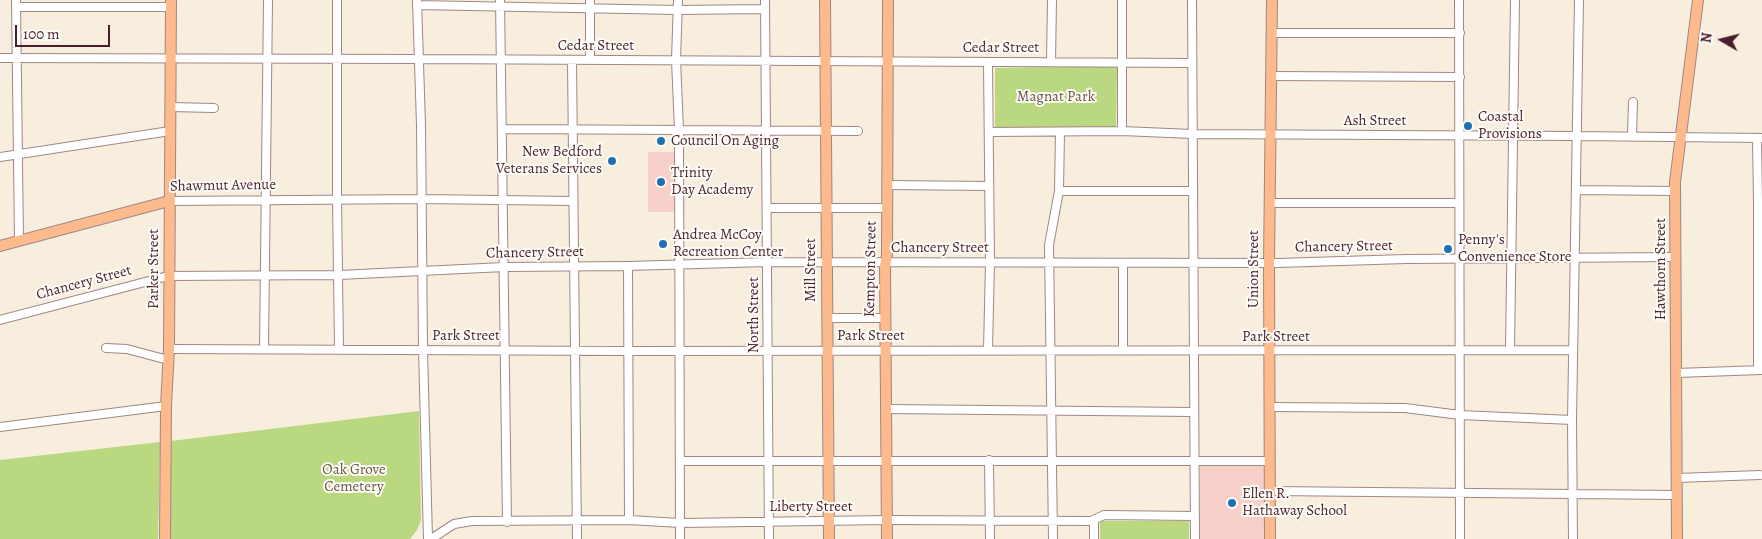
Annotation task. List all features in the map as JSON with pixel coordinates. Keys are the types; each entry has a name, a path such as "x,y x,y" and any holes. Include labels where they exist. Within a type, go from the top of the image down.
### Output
{"main road":[{"name":"Mill Street","path":"825,0 829,539"},
{"name":"Kempton Street","path":"887,539 885,318 888,0"},
{"name":"Union Street","path":"1270,539 1269,263 1272,0"},
{"name":"Hawthorn Street","path":"1677,539 1675,191 1698,0"},
{"name":"Parker Street","path":"165,539 166,406 169,348 171,4"},
{"name":"Shawmut Avenue","path":"0,246 169,201"}],"street":[{"path":"264,349 268,0"},
{"path":"337,0 339,349"},
{"path":"678,0 676,60 679,130 680,539"},
{"path":"1051,62 1052,0"},
{"path":"1122,0 1122,131"},
{"path":"1192,0 1195,539"},
{"path":"1459,0 1460,539"},
{"path":"1510,350 1515,0"},
{"path":"1574,539 1572,420 1579,0"},
{"path":"19,240 16,3 171,4"},
{"path":"429,539 423,350 421,125 417,3 590,4 678,10 765,4"},
{"path":"500,3 507,522"},
{"path":"590,4 590,60"},
{"name":"North Street","path":"765,4 769,539"},
{"path":"1272,33 1460,33"},
{"name":"Cedar Street","path":"0,58 419,58 1192,63"},
{"path":"572,60 577,539"},
{"path":"988,62 990,262 988,350"},
{"path":"1271,76 1460,76"},
{"path":"1632,137 1633,102"},
{"path":"170,107 214,108"},
{"path":"502,129 858,131"},
{"path":"0,157 170,131"},
{"name":"Ash Street","path":"989,132 1122,131 1192,134 1759,138"},
{"path":"1053,539 1049,263 1050,234 1059,190 1060,132"},
{"path":"1676,373 1760,370 1759,138"},
{"path":"887,185 989,186"},
{"path":"1059,190 1192,192"},
{"path":"1576,190 1675,191"},
{"name":"Shawmut Avenue","path":"169,201 337,199 573,201"},
{"path":"1270,203 1460,202"},
{"path":"767,208 887,208"},
{"name":"Chancery Street","path":"0,320 168,276 339,275 504,267 767,262 1269,263 1510,258 1675,258"},
{"path":"1123,263 1123,350"},
{"path":"628,266 629,520"},
{"path":"827,318 885,318"},
{"path":"106,348 127,349 168,360"},
{"name":"Park Street","path":"169,348 628,351 1573,350"},
{"path":"0,427 166,406"},
{"path":"1270,407 1405,408 1460,415 1572,420"},
{"path":"886,409 1193,412"},
{"path":"989,460 990,539"},
{"path":"680,461 1270,460"},
{"path":"1677,478 1760,475"},
{"path":"1270,491 1677,495"},
{"name":"Liberty Street","path":"429,539 450,526 472,521 577,522 629,520 680,523 769,520 1094,521 1104,515 1195,516"},
{"path":"1094,521 1094,539"}],"shaded area":[{"name":"Trinity Day Academy","path":"648,152 674,152 674,212 648,212"},
{"name":"Ellen R. Hathaway School","path":"1200,466 1265,466 1264,539 1200,539"}],"green space":[{"name":"Magnat Park","path":"1117,66 1116,128 995,127 995,68"},
{"name":"Oak Grove Cemetery","path":"419,411 421,520 417,530 410,539 170,539 171,441"},
{"path":"160,442 158,539 0,539 0,460"},
{"path":"1100,521 1189,521 1189,539 1100,539"}],"place":[{"name":"Coastal Provisions","path":"1468,126"},
{"name":"Council On Aging","path":"661,141"},
{"name":"New Bedford Veterans Services","path":"612,161"},
{"name":"Trinity Day Academy","path":"661,182"},
{"name":"Andrea McCoy Recreation Center","path":"663,244"},
{"name":"Penny's Convenience Store","path":"1448,249"},
{"name":"Ellen R. Hathaway School","path":"1232,503"}]}
